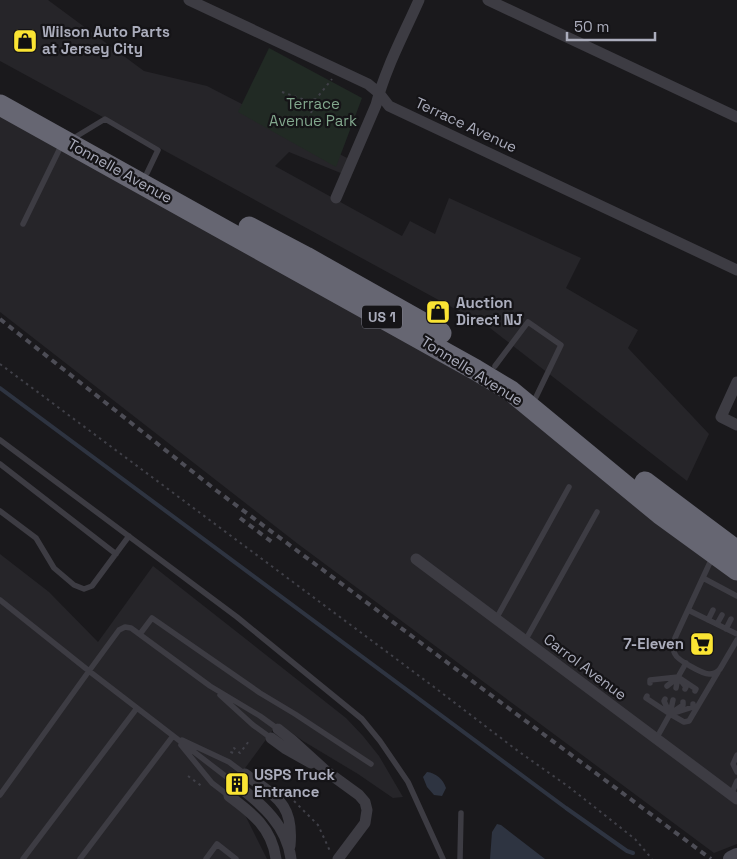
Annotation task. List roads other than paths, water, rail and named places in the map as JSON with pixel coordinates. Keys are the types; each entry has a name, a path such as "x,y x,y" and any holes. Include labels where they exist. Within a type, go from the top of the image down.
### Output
{"highway":[{"name":"Tonnelle Avenue","path":"0,95 70,138 476,370 510,392 660,514 737,570"},
{"name":"Tonnelle Avenue","path":"0,105 147,173 306,257 482,357 670,502 737,551"}],"main road":[{"path":"731,859 737,856"}],"street":[{"name":"Terrace Avenue","path":"189,0 368,84 379,93 389,106 737,270"},
{"path":"336,198 419,0"},
{"path":"488,0 737,117"},
{"path":"737,382 721,417 737,425"},
{"name":"Carrol Avenue","path":"416,559 734,797"},
{"path":"275,734 292,740 326,771 363,798 367,806 365,823 338,859"},
{"path":"245,774 276,797 287,812 290,824 290,853"},
{"path":"237,785 272,816 282,832 290,853"},
{"path":"229,796 255,815 263,824 272,840 276,859"}],"lane":[{"path":"23,224 70,138 105,119 158,150 147,173"},
{"path":"495,366 528,322 561,345 536,397"},
{"path":"0,440 237,617 362,719 380,741 408,782 443,859"},
{"path":"0,464 116,554"},
{"path":"496,619 569,487"},
{"path":"0,511 36,538 54,568 79,588 84,589 92,586 129,536"},
{"path":"525,641 597,512"},
{"path":"714,554 675,638 673,647 677,658 708,674 717,672 720,669"},
{"path":"703,578 723,592 735,595"},
{"path":"730,600 735,595"},
{"path":"0,600 88,671 237,785"},
{"path":"688,610 737,634"},
{"path":"708,620 713,610"},
{"path":"717,624 722,615"},
{"path":"140,634 152,618 260,693 296,714 370,764"},
{"path":"726,628 731,619"},
{"path":"0,795 101,653 119,630 125,626 140,634 210,686 253,725 275,734"},
{"path":"647,696 646,698 684,722 689,720 736,644"},
{"path":"676,688 678,677 686,663"},
{"path":"657,684 657,682 678,677"},
{"path":"667,686 678,677"},
{"path":"678,677 686,687 685,689"},
{"path":"650,683 650,680 678,677 696,689 696,691"},
{"path":"210,686 260,716 275,734"},
{"path":"654,696 654,700 670,714"},
{"path":"664,699 670,714"},
{"path":"656,739 670,714 673,700"},
{"path":"670,714 682,705 683,702"},
{"path":"670,714 692,707 693,704"},
{"path":"23,859 137,708"},
{"path":"173,736 229,762 245,774"},
{"path":"173,736 212,783 229,796"},
{"path":"80,859 173,736"},
{"path":"737,756 733,764 737,772"},
{"path":"734,797 737,781"},
{"path":"460,859 461,814"},
{"path":"206,859 217,844 222,850 236,859"}],"water":[{"path":"427,772 436,775 443,782 446,788 442,796 434,795 427,787 423,777"},
{"path":"497,824 501,825 545,859 490,859 492,832"}],"waterway":[{"path":"0,388 566,808 627,851 633,853"}],"railway":[{"path":"0,319 217,491 711,859"},
{"path":"240,518 272,542"}],"place":[{"name":"Wilson Auto Parts at Jersey City","path":"25,41"},
{"name":"Auction Direct NJ","path":"438,312"},
{"name":"7-Eleven","path":"702,644"},
{"name":"USPS Truck Entrance","path":"237,784"}],"park label":[{"name":"Terrace Avenue Park","path":"313,112"}]}
